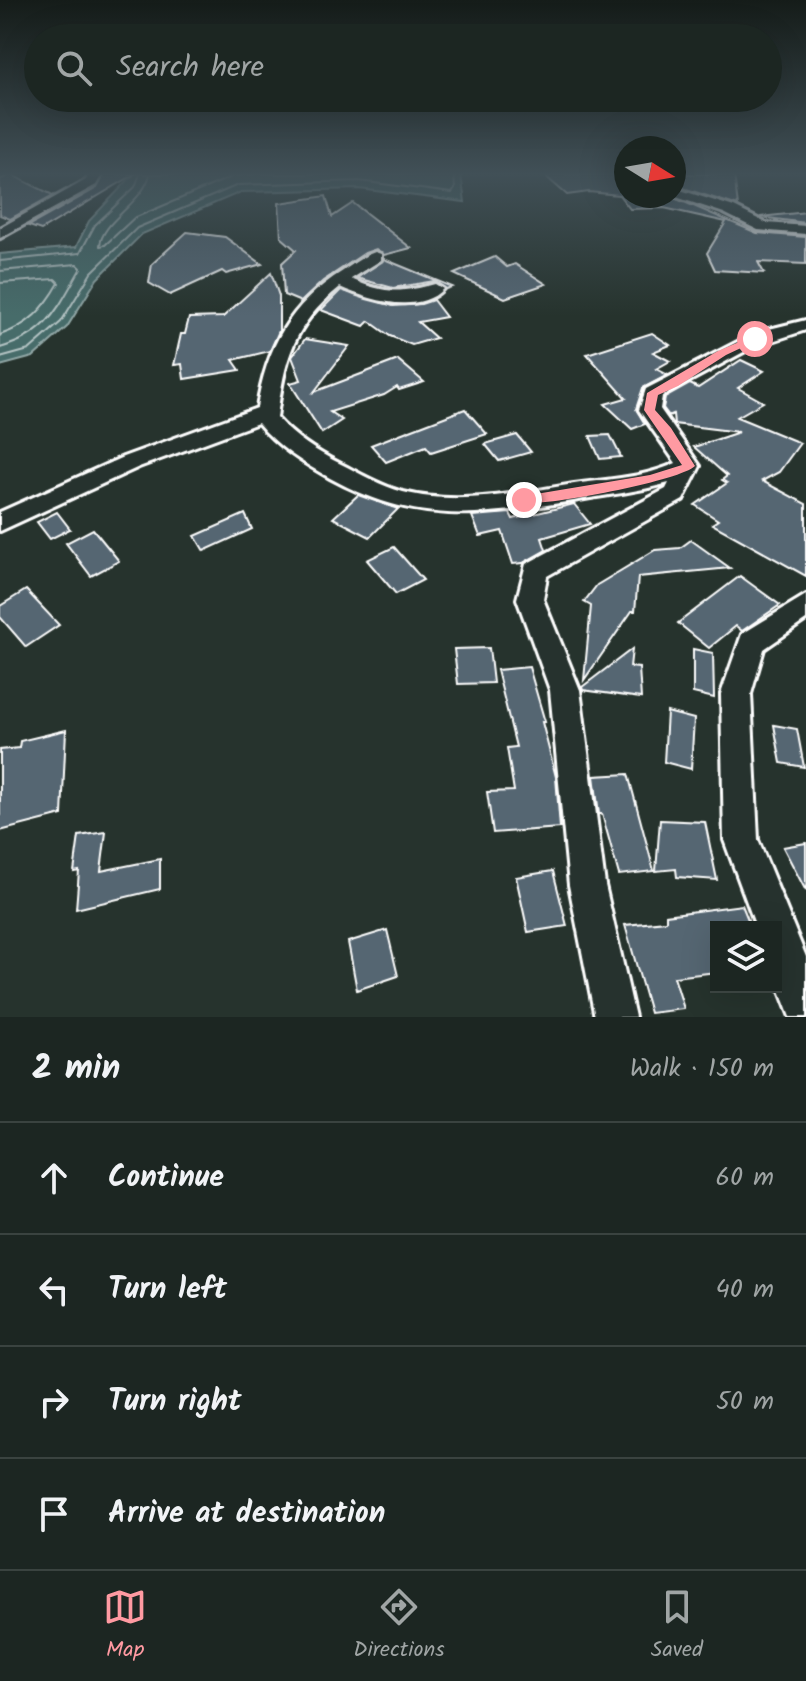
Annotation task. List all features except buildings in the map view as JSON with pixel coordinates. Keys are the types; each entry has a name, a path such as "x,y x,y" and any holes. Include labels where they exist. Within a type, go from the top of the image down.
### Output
{"street":[{"path":"0,234 22,221"},
{"path":"752,221 763,227 806,230"},
{"path":"375,257 313,298 287,330 276,361 266,419 278,434 303,454 365,487 418,503 479,506 650,479 675,474 689,466"},
{"path":"339,280 356,289 401,297 425,295 435,289"},
{"path":"689,466 667,431 649,410 653,393 675,384 722,353 787,327 806,325"},
{"path":"0,522 131,462 267,412"},
{"path":"615,1017 587,885 565,690 530,599 535,571 675,494 689,466"},
{"path":"772,921 741,840 736,694 752,642 806,606"},
{"path":"782,947 806,1007"}],"water":[{"path":"89,221 172,221 142,234 97,279 67,327 33,357 0,366 0,254 76,247"}],"route":[{"path":"524,500 675,474 689,466 667,431 649,410 653,393 675,384 722,353 755,339"}]}
